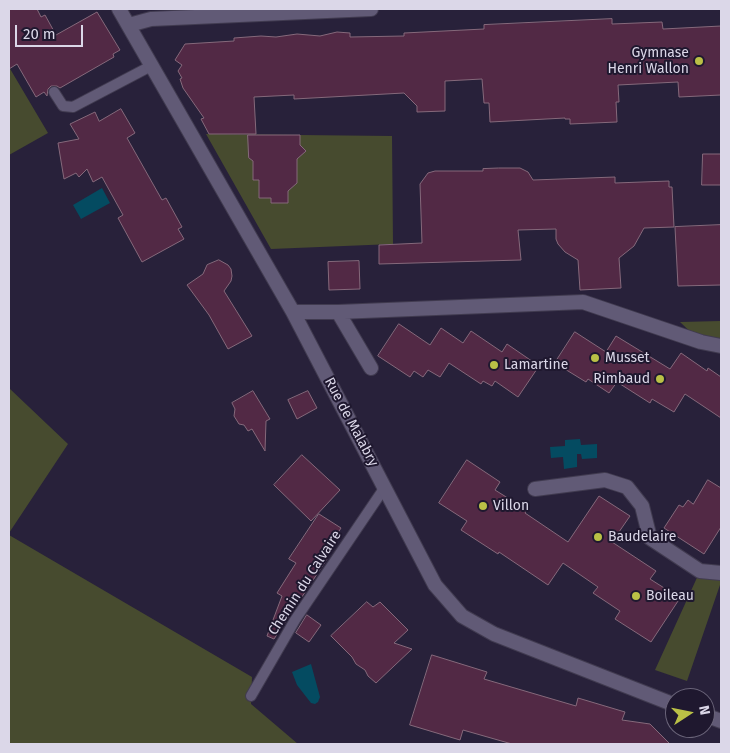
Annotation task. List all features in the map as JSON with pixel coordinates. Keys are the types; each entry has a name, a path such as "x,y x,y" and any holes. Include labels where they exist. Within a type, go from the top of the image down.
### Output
{"street":[{"name":"Rue de Malabry","path":"119,9 293,312 435,585 462,616 494,634 665,701"},
{"path":"128,25 152,19 370,9"},
{"path":"293,312 338,312 583,302 701,342 721,346"},
{"path":"338,312 371,368"},
{"path":"535,489 605,480 627,488 642,506 650,538 700,571 721,573"}],"lane":[{"path":"54,92 63,106 73,107 151,66"},
{"name":"Chemin du Calvaire","path":"251,696 295,620 385,487"}],"green space":[{"path":"9,67 48,133 9,155"},
{"path":"206,134 392,136 393,244 271,249"},
{"path":"721,321 721,346 701,342 680,322"},
{"path":"9,388 68,444 9,533"},
{"path":"9,535 252,677 251,704 298,744 9,744"},
{"path":"700,571 721,573 721,582 687,681 655,670"}],"water":[{"path":"102,188 110,203 81,219 73,205"},
{"path":"580,439 581,445 597,444 597,458 582,459 581,454 577,454 577,467 564,469 563,457 551,458 550,447 565,446 565,440"},
{"path":"311,664 320,697 315,704 311,703 297,685 292,672"}],"building":[{"path":"9,9 37,9 41,17 45,15 56,35 97,12 120,50 113,54 114,57 60,88 51,86 48,89 47,96 44,92 36,97 17,64 9,69"},
{"path":"612,19 612,24 662,22 663,29 721,26 721,95 679,97 678,82 618,85 619,102 616,102 617,122 570,124 570,119 565,118 490,122 489,103 484,103 482,79 445,81 445,111 417,112 417,106 404,93 294,99 294,95 254,97 256,134 209,134 201,119 204,118 183,88 180,79 182,78 178,71 182,65 175,60 185,44 234,41 234,38 276,37 297,34 320,36 337,32 350,33 350,37 404,36 404,33 484,29 484,25"},
{"path":"121,109 135,133 127,138 162,200 166,198 182,227 178,229 184,239 142,262 118,218 123,215 102,177 93,182 87,169 79,177 76,173 64,179 58,143 79,139 70,124 95,112 99,121"},
{"path":"248,135 300,135 300,145 306,151 297,159 297,183 288,191 288,203 271,203 271,198 259,198 259,180 253,180 253,161 249,158"},
{"path":"703,154 721,154 721,185 702,185"},
{"path":"520,168 528,172 533,180 615,177 615,183 669,181 669,187 672,187 674,227 644,228 634,246 619,258 621,288 580,290 578,260 565,252 558,244 556,229 518,230 521,260 379,264 379,245 422,243 420,184 428,173 435,171 483,171 483,169"},
{"path":"721,225 721,285 678,286 675,227"},
{"path":"219,260 231,269 231,281 224,291 252,336 228,349 209,315 187,285 203,274 207,265"},
{"path":"359,261 360,289 329,290 328,262"},
{"path":"399,324 430,345 441,328 463,343 471,331 502,352 507,344 539,366 518,397 495,381 492,386 483,381 481,384 449,363 440,377 428,370 423,377 414,371 410,377 378,356"},
{"path":"575,332 606,352 616,336 670,369 681,353 707,371 708,368 721,377 721,418 685,394 674,412 652,399 650,403 617,382 609,393 588,379 586,382 555,363"},
{"path":"253,391 270,419 266,421 265,451 252,429 248,431 244,425 239,424 234,416 235,409 232,403"},
{"path":"308,391 317,408 297,419 288,400"},
{"path":"302,455 340,490 311,521 274,485"},
{"path":"467,460 500,482 495,490 527,510 525,513 568,542 599,496 630,516 612,542 656,571 650,579 680,598 651,642 615,619 620,611 593,593 598,587 563,563 548,585 499,552 498,554 461,530 467,521 439,503"},
{"path":"708,480 721,488 721,527 704,554 664,528 679,505 683,507 688,500 693,504"},
{"path":"319,514 341,528 323,556 327,559 274,639 267,636 282,596 277,593 296,563 289,559"},
{"path":"367,602 373,607 380,602 408,630 394,643 412,649 376,683 331,636"},
{"path":"307,615 321,625 309,642 296,633"},
{"path":"432,655 487,672 484,679 576,706 578,698 625,712 622,720 650,724 670,744 512,744 463,730 460,740 410,725"}],"place":[{"name":"Gymnase Henri Wallon","path":"699,61"},
{"name":"Musset","path":"595,358"},
{"name":"Lamartine","path":"494,365"},
{"name":"Rimbaud","path":"660,379"},
{"name":"Villon","path":"483,506"},
{"name":"Baudelaire","path":"598,537"},
{"name":"Boileau","path":"636,596"}]}
